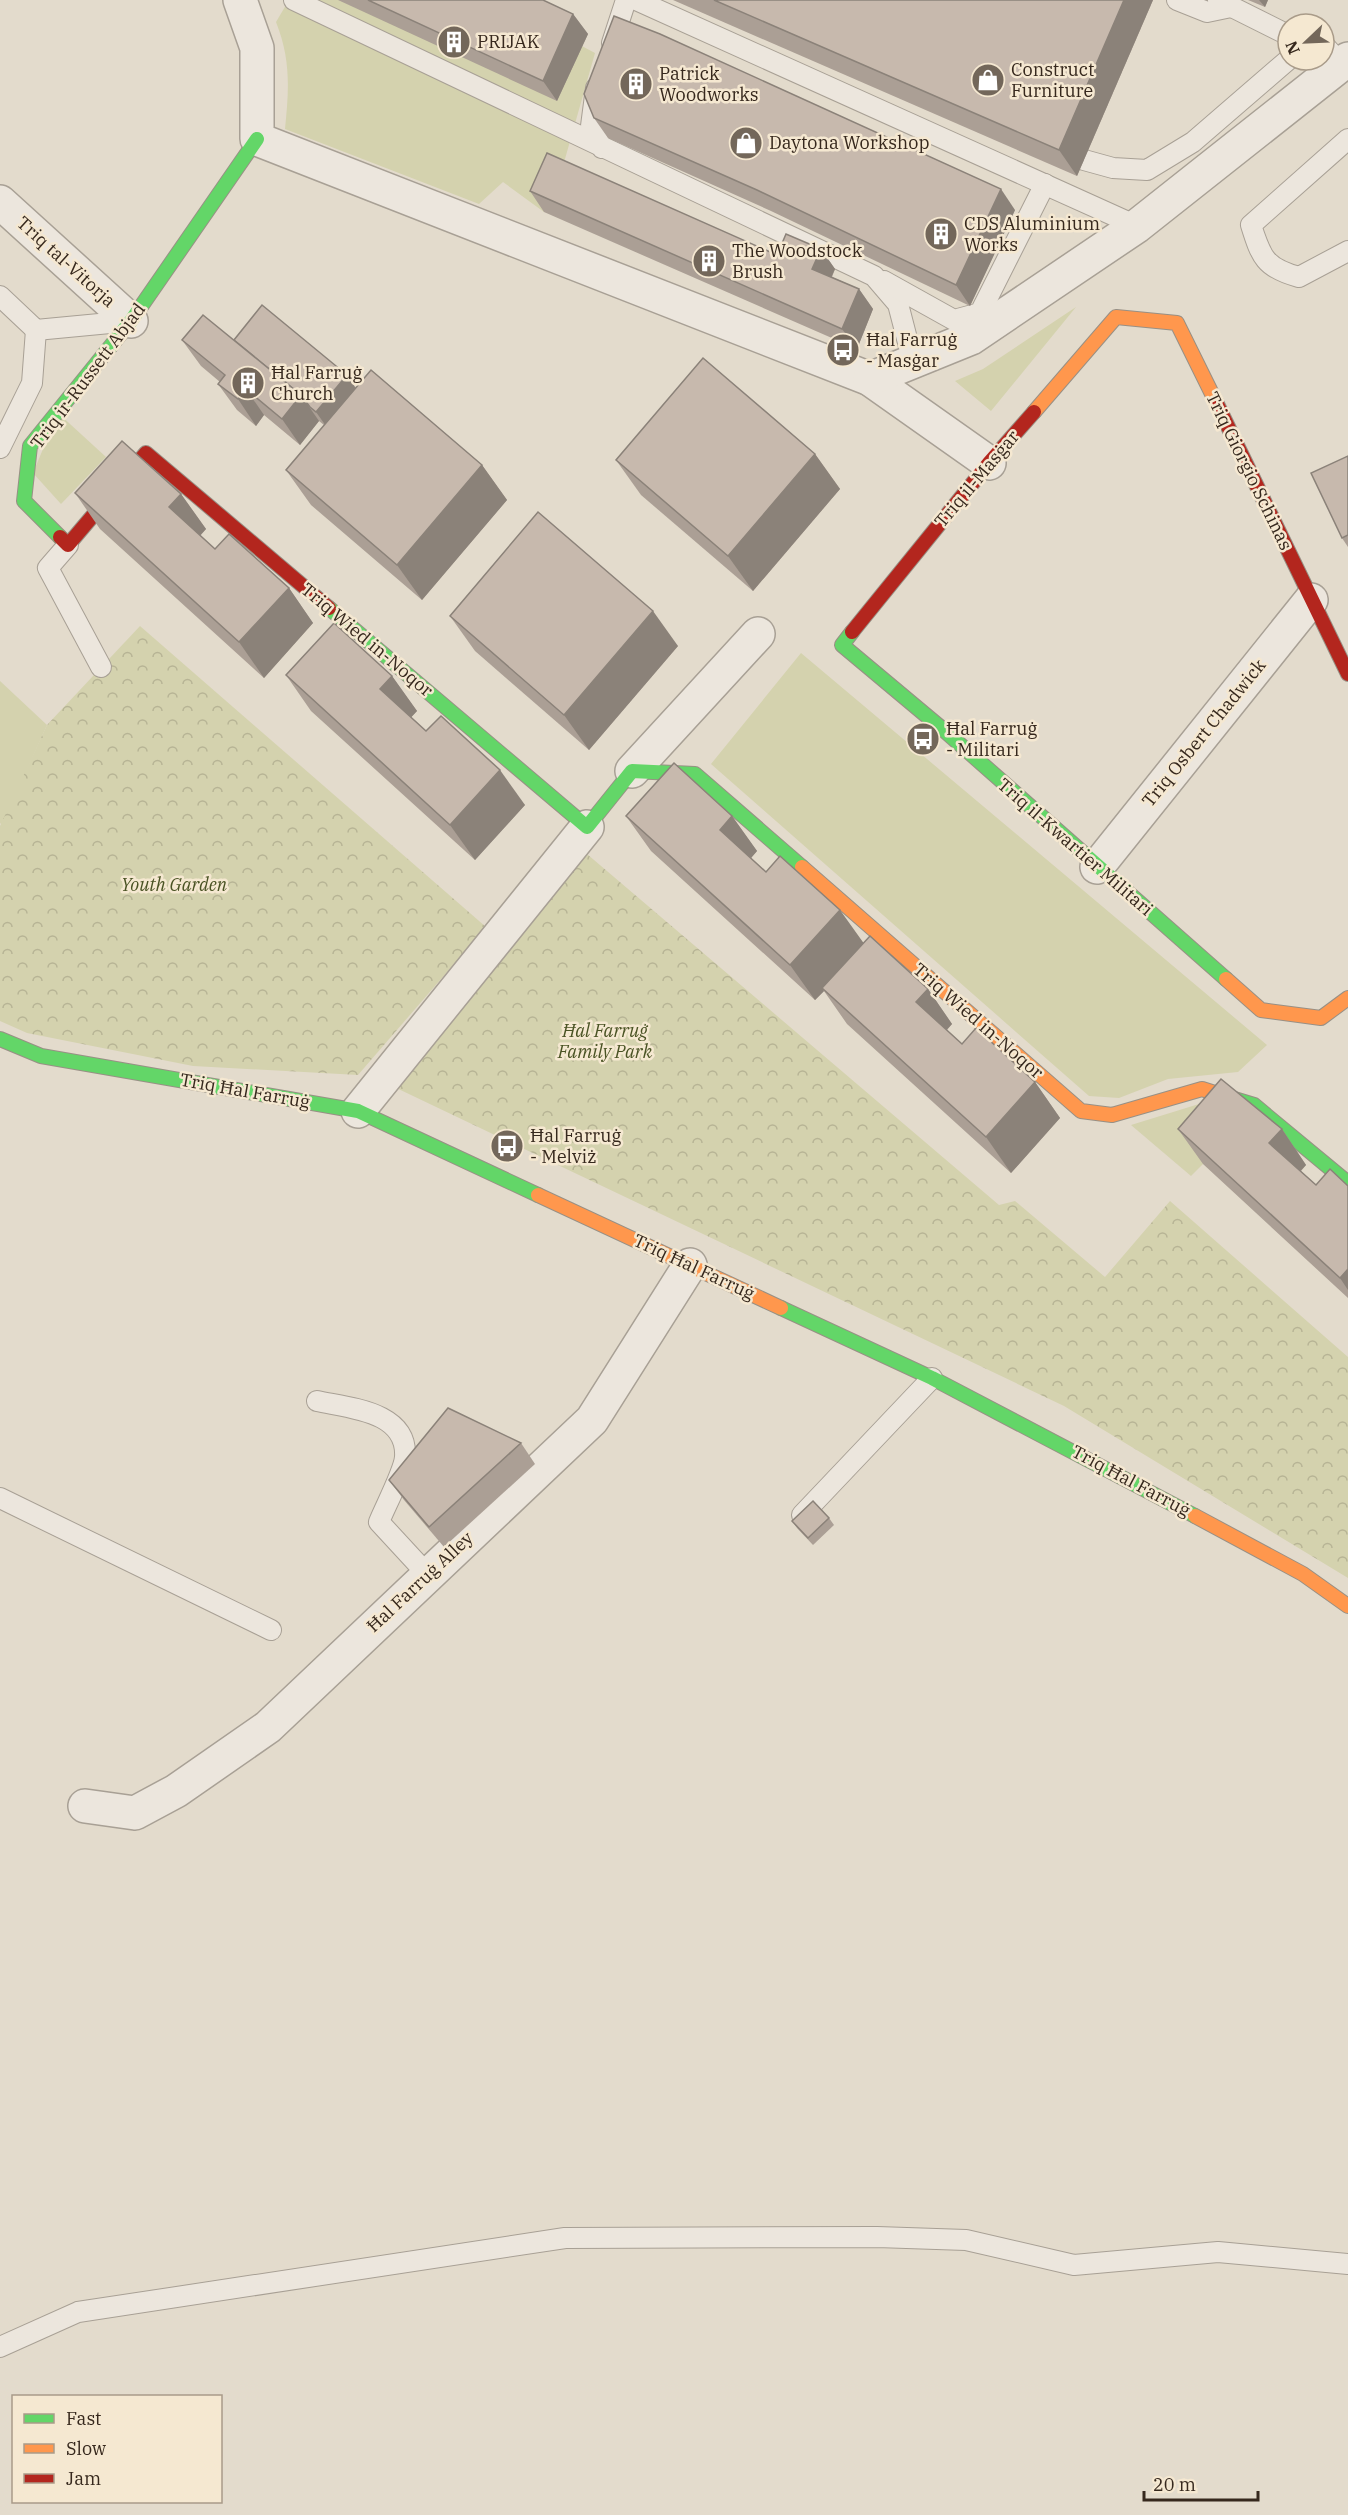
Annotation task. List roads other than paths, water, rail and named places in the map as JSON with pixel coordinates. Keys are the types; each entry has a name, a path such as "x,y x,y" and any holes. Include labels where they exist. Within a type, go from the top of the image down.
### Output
{"street":[{"path":"240,0 257,48 257,139 870,379 989,463"},
{"path":"870,379 971,338 1137,226 1341,61"},
{"name":"Triq ir-Russett Abjad","path":"68,545 24,501 30,446 131,321 257,139"},
{"name":"Triq tal-Vitorja","path":"0,202 131,321"},
{"name":"Triq il-Masġar","path":"842,645 989,463 1116,317"},
{"name":"Triq Giorgio Schinas","path":"1116,317 1177,323 1348,674"},
{"name":"Triq Wied in-Noqor","path":"68,545 146,453 587,827"},
{"name":"Triq Osbert Chadwick","path":"1097,867 1311,600"},
{"path":"358,1111 632,771 758,634"},
{"name":"Triq il-Kwartier Militari","path":"842,645 954,740 1261,1010 1321,1018 1348,998"},
{"name":"Triq Wied in-Noqor","path":"632,771 695,774 1081,1111 1112,1115 1203,1089 1254,1105 1348,1183"},
{"name":"Triq Ħal Farruġ","path":"0,1040 41,1056 358,1111 932,1378 1116,1473 1292,1568 1348,1606"},
{"name":"Ħal Farruġ Alley","path":"85,1806 135,1813 176,1791 268,1727 592,1420 690,1265"}],"lane":[{"path":"294,0 874,276 954,320 980,313 1045,184"},
{"path":"602,148 591,126 595,93 626,0"},
{"path":"636,0 1137,226"},
{"path":"1177,0 1207,12 1225,3 1276,29"},
{"path":"1084,160 1113,168 1147,170 1192,142 1276,70"},
{"path":"1348,139 1251,225 1259,250 1277,271 1299,276 1348,251"},
{"path":"874,276 898,304 913,362"},
{"path":"0,296 36,330 131,321"},
{"path":"0,448 32,384 36,330"},
{"path":"68,545 48,568 101,667"},
{"path":"802,1515 932,1378"},
{"path":"317,1401 374,1413 390,1422 403,1439 405,1458 379,1522 427,1574"},
{"path":"0,1498 271,1630"},
{"path":"0,2347 78,2313 565,2238 877,2237 966,2240 1074,2265 1218,2252 1348,2264"}],"place":[{"name":"PRIJAK","path":"454,42"},
{"name":"Construct Furniture","path":"988,80"},
{"name":"Patrick Woodworks","path":"636,84"},
{"name":"Daytona Workshop","path":"746,143"},
{"name":"CDS Aluminium Works","path":"941,234"},
{"name":"The Woodstock Brush","path":"709,261"},
{"name":"Ħal Farruġ - Masġar","path":"843,350"},
{"name":"Ħal Farruġ Church","path":"248,383"},
{"name":"Ħal Farruġ - Militari","path":"923,739"},
{"name":"Ħal Farruġ - Melviż","path":"507,1146"}],"park label":[{"name":"Youth Garden","path":"174,885"},
{"name":"Ħal Farruġ Family Park","path":"605,1041"}]}
